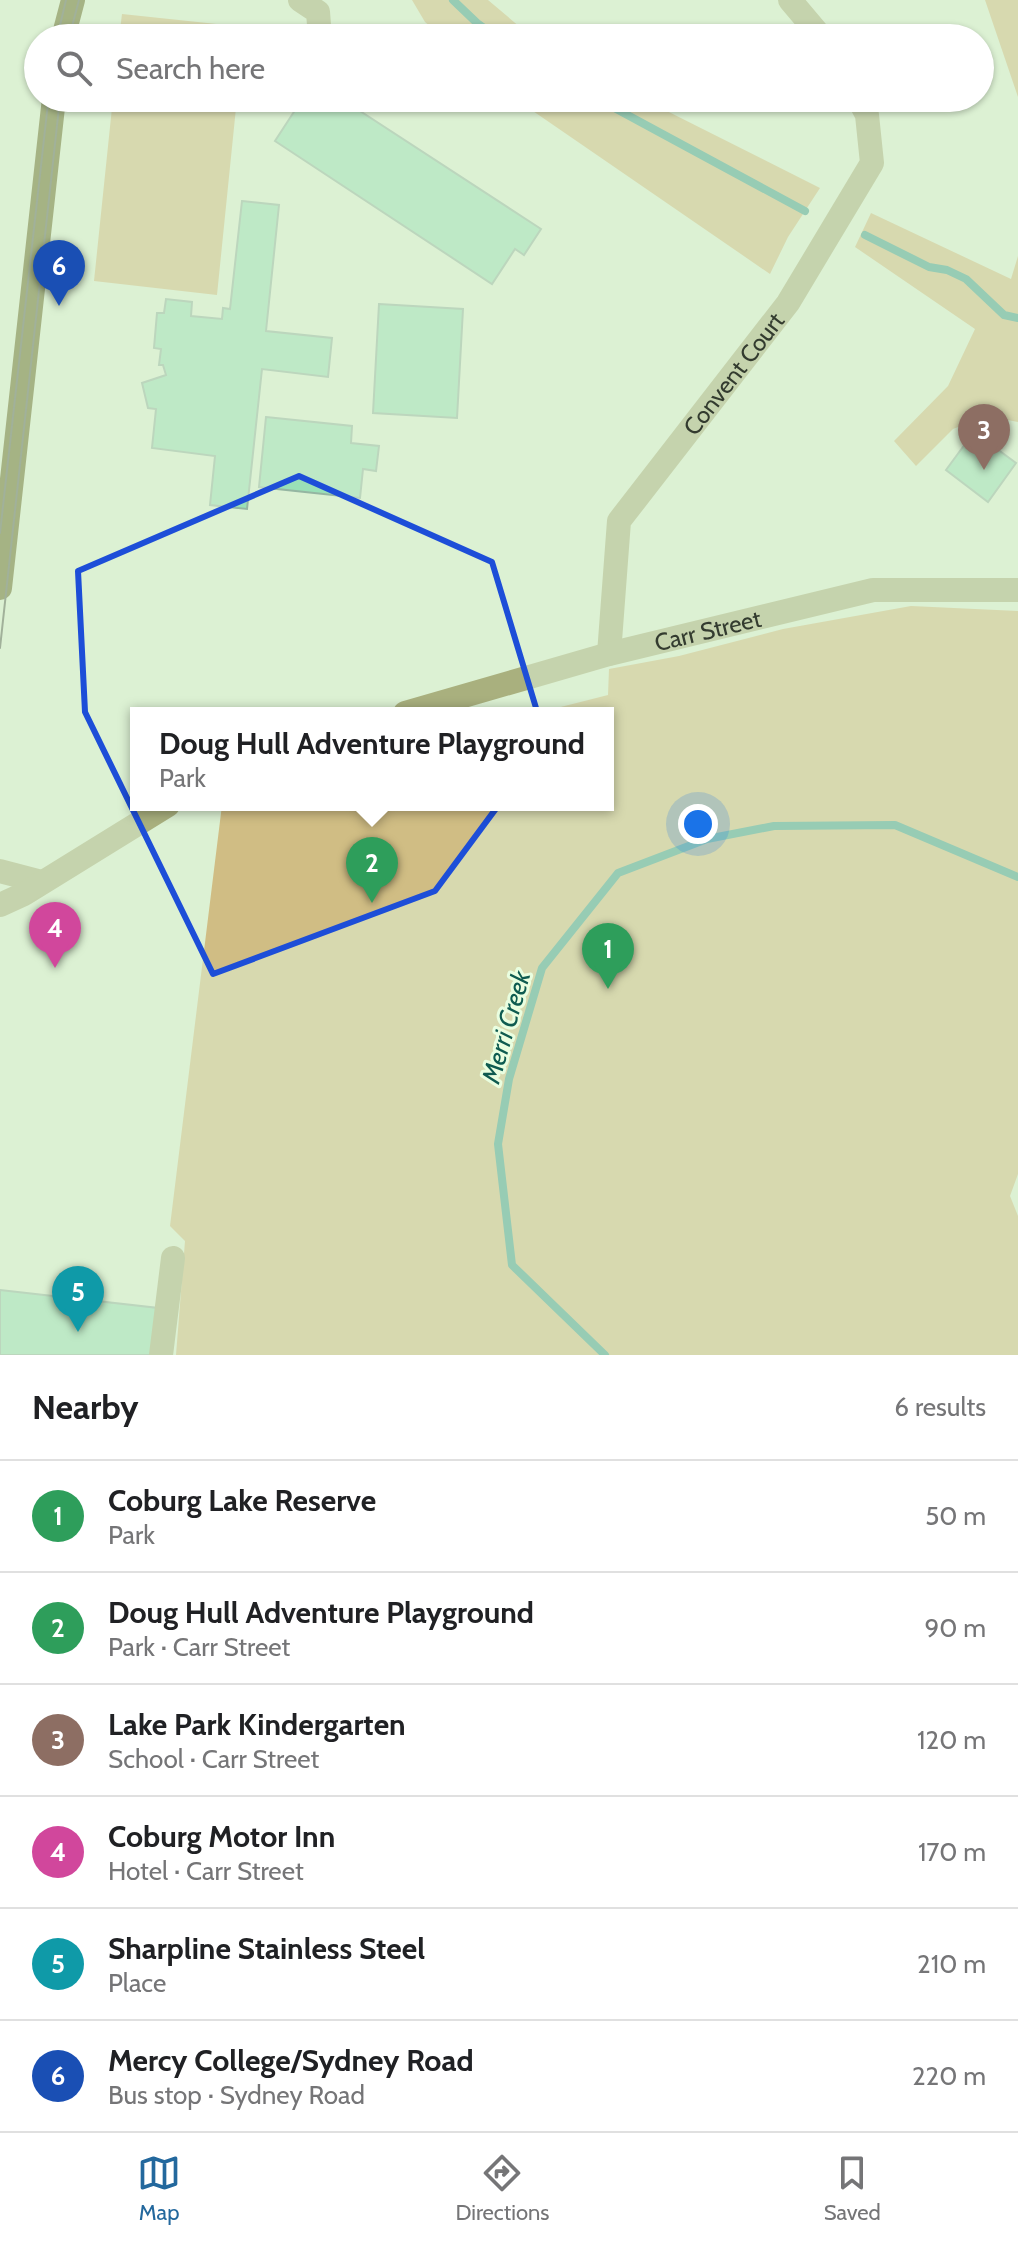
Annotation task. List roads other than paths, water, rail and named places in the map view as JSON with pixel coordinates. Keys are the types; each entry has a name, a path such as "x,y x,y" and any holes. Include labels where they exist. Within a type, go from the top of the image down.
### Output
{"highway":[{"path":"67,24 73,0"},
{"path":"0,588 2,543 52,112"}],"street":[{"path":"300,0 318,12 319,24"},
{"path":"790,0 810,24"},
{"name":"Convent Court","path":"609,654 619,521 788,303 872,163 865,112"},
{"name":"Carr Street","path":"426,707 609,654 873,590 1018,590"},
{"path":"0,905 158,811"},
{"path":"0,871 42,882"},
{"path":"161,1355 173,1258"}],"waterway":[{"path":"453,0 478,24"},
{"path":"622,112 805,211"},
{"path":"865,235 929,267 947,270 966,279 1004,315 1018,318"},
{"name":"Merri Creek","path":"605,1355 512,1265 498,1144 509,1079 542,968 618,873 707,839 774,826 895,825 1018,877"}],"tram line":[{"path":"60,24 66,0"},
{"path":"73,24 79,0"},
{"path":"0,533 47,112"},
{"path":"0,648 58,112"}],"place":[{"name":"Mercy College/Sydney Road","path":"59,306"},
{"name":"Lake Park Kindergarten","path":"984,470"},
{"name":"Doug Hull Adventure Playground","path":"372,903"},
{"name":"Coburg Motor Inn","path":"55,968"},
{"name":"Coburg Lake Reserve","path":"608,989"},
{"name":"Sharpline Stainless Steel","path":"78,1332"}]}
